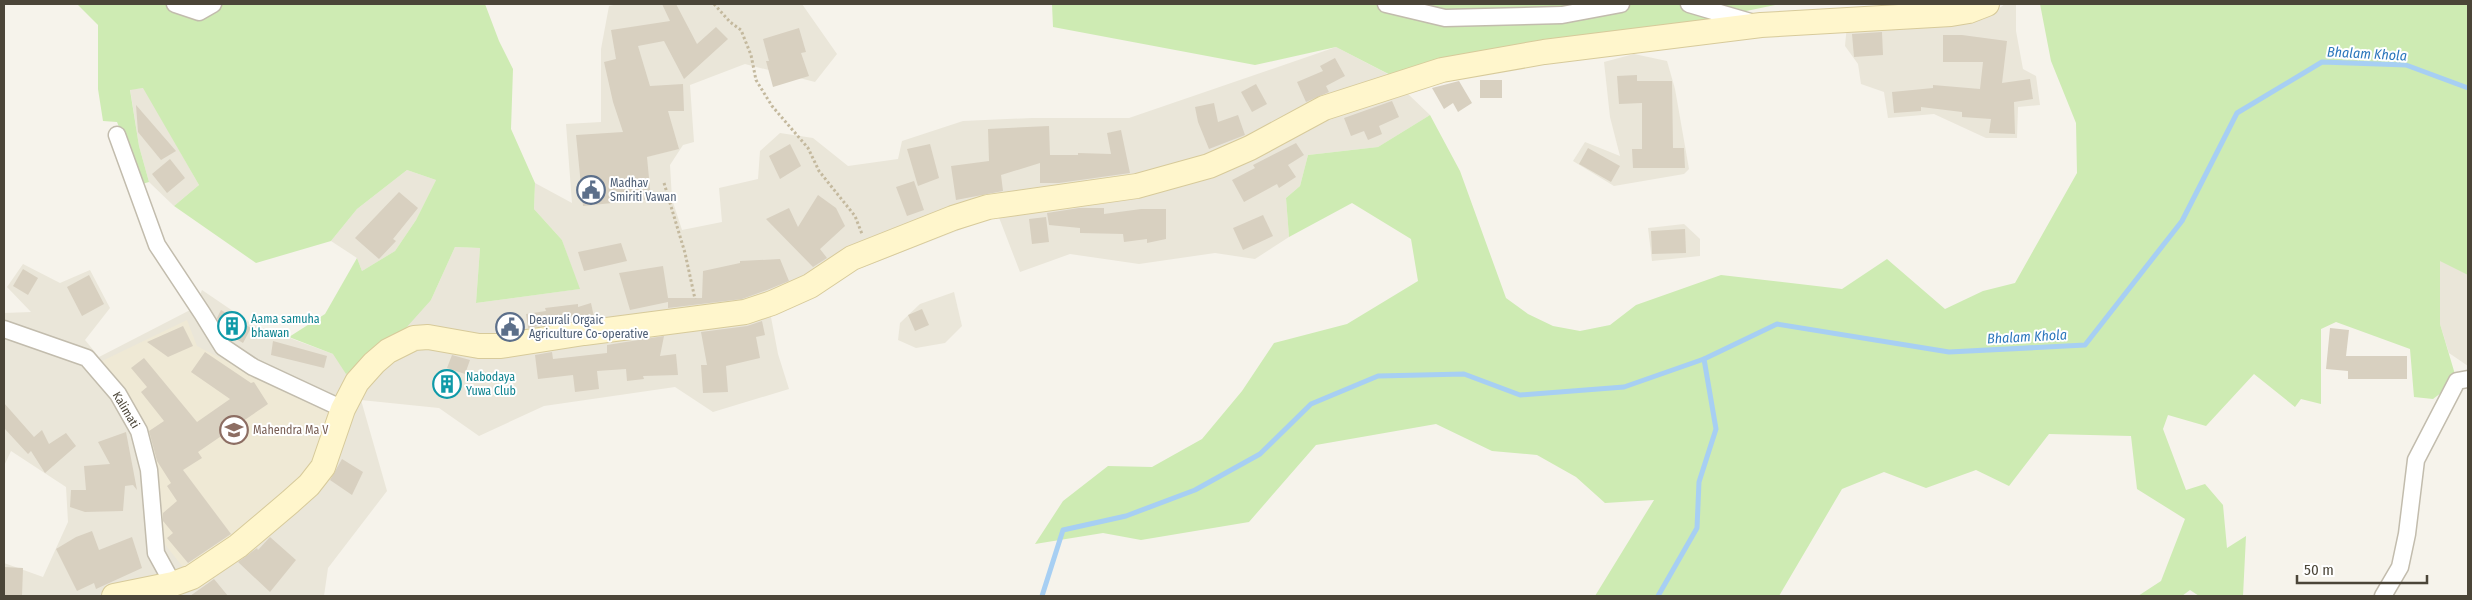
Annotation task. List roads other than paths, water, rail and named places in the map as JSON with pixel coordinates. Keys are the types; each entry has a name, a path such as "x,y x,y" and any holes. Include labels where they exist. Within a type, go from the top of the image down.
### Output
{"main road":[{"path":"114,596 173,584 192,577 238,546 309,485 323,467 343,409 357,382 374,363 396,346 414,338 428,337 480,346 501,346 584,332 701,319 745,312 772,303 810,286 852,258 953,218 988,207 1137,186 1209,166 1250,148 1324,108 1442,70 1544,52 1760,25 1950,14 1969,11 1987,4"}],"street":[{"path":"175,4 199,12 213,4"},
{"path":"1386,4 1445,18 1562,15 1621,4"},
{"path":"1689,4 1760,25"},
{"path":"117,135 157,245 223,347 254,367 343,409"},
{"name":"Kalimati","path":"4,329 87,358 118,394 139,431 148,470 156,553 173,584"},
{"path":"2383,596 2400,567 2407,534 2416,460 2457,380 2468,379"}],"waterway":[{"name":"Bhalam Khola","path":"1658,596 1697,528 1699,482 1716,429 1704,359 1777,324 1949,352 2085,345 2182,221 2237,113 2322,62 2406,65 2468,88"},
{"path":"1042,596 1063,530 1126,516 1195,490 1260,454 1311,404 1378,376 1464,374 1520,395 1624,387 1704,359"}],"place":[{"name":"Madhav Smiriti Vawan","path":"591,190"},
{"name":"Aama samuha bhawan","path":"232,326"},
{"name":"Deaurali Orgaic Agriculture Co-operative","path":"510,327"},
{"name":"Nabodaya Yuwa Club","path":"447,384"},
{"name":"Mahendra Ma V","path":"234,430"}]}
